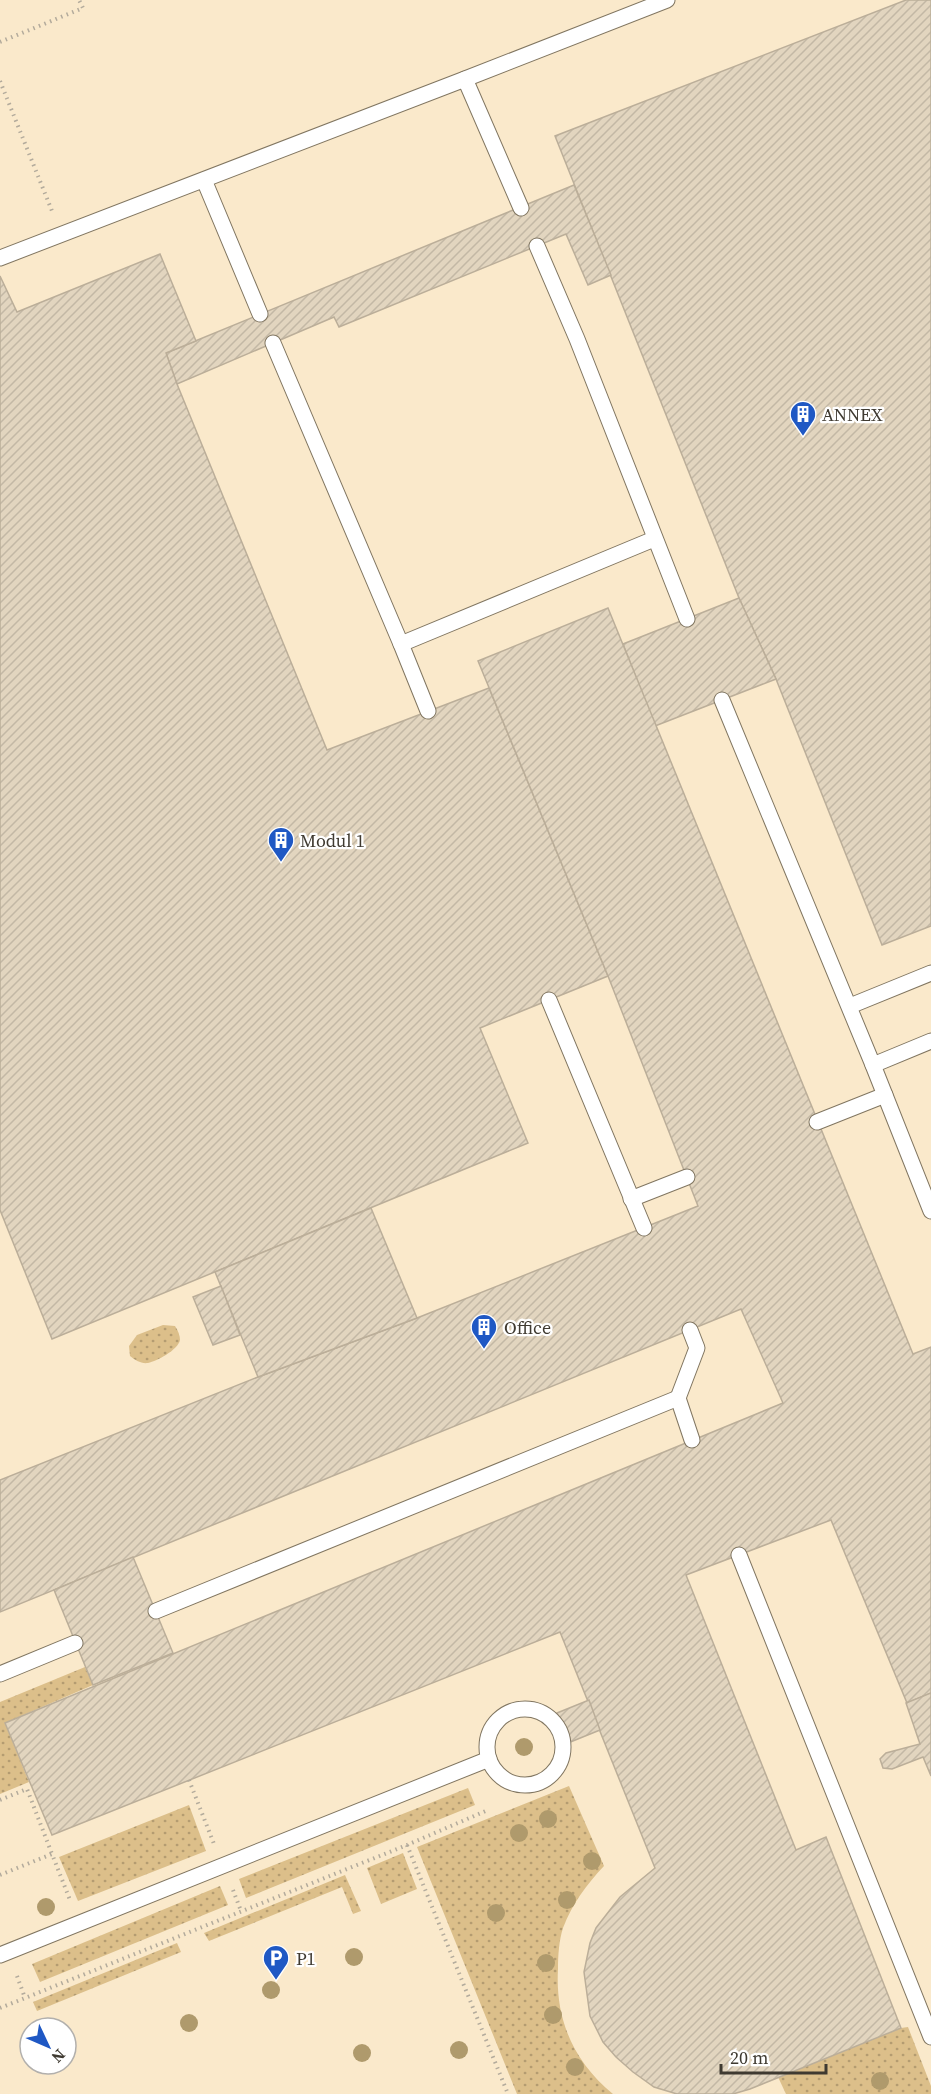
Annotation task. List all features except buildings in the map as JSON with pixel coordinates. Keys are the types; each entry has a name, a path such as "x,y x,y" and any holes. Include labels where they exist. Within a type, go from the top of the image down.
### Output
{"lane":[{"path":"0,258 667,0"},
{"path":"465,79 521,208"},
{"path":"204,180 260,314"},
{"path":"537,246 577,339 687,619"},
{"path":"273,343 428,711"},
{"path":"401,644 654,539"},
{"path":"722,700 850,1006 931,1211"},
{"path":"850,1006 931,973"},
{"path":"549,1000 644,1228"},
{"path":"873,1065 931,1041"},
{"path":"817,1122 885,1095"},
{"path":"631,1199 687,1177"},
{"path":"690,1330 697,1348 678,1398 692,1440"},
{"path":"156,1611 678,1398"},
{"path":"739,1555 931,2037"},
{"path":"0,1674 75,1643"},
{"path":"517,1711 535,1712 551,1720 559,1731 562,1743 560,1761 549,1776 539,1783 514,1784 503,1779 489,1759 487,1747 489,1734 495,1724 505,1715 517,1711"},
{"path":"0,1955 489,1759"}],"path":[{"path":"0,42 83,8 79,0"},
{"path":"0,81 27,154 61,234"},
{"path":"0,1800 27,1789 80,1923"},
{"path":"0,2008 408,1845 488,1810"},
{"path":"408,1845 508,2094"},
{"path":"0,1875 52,1854"}],"shaded area":[{"path":"0,0 931,0 931,2094 0,2094"},
{"path":"163,1325 175,1326 180,1340 175,1348 148,1363 130,1356 129,1346 137,1335"},
{"path":"85,1667 93,1685 5,1723 29,1782 0,1794 0,1702"},
{"path":"569,1786 604,1866 581,1895 563,1928 558,1959 560,2006 570,2039 578,2054 599,2082 613,2094 517,2094 417,1847"},
{"path":"468,1788 475,1805 246,1898 239,1879"},
{"path":"189,1805 206,1851 78,1901 59,1857"},
{"path":"403,1853 417,1889 381,1904 367,1868"},
{"path":"345,1875 361,1911 353,1914 342,1887 209,1941 204,1933"},
{"path":"220,1886 228,1905 40,1982 32,1964"},
{"path":"177,1943 181,1952 37,2011 33,2002"},
{"path":"908,2027 931,2086 931,2094 786,2094 778,2077 901,2028"}],"place":[{"name":"ANNEX","path":"803,437"},
{"name":"Modul 1","path":"281,863"},
{"name":"Office","path":"484,1350"},
{"name":"P1","path":"276,1981"}]}
